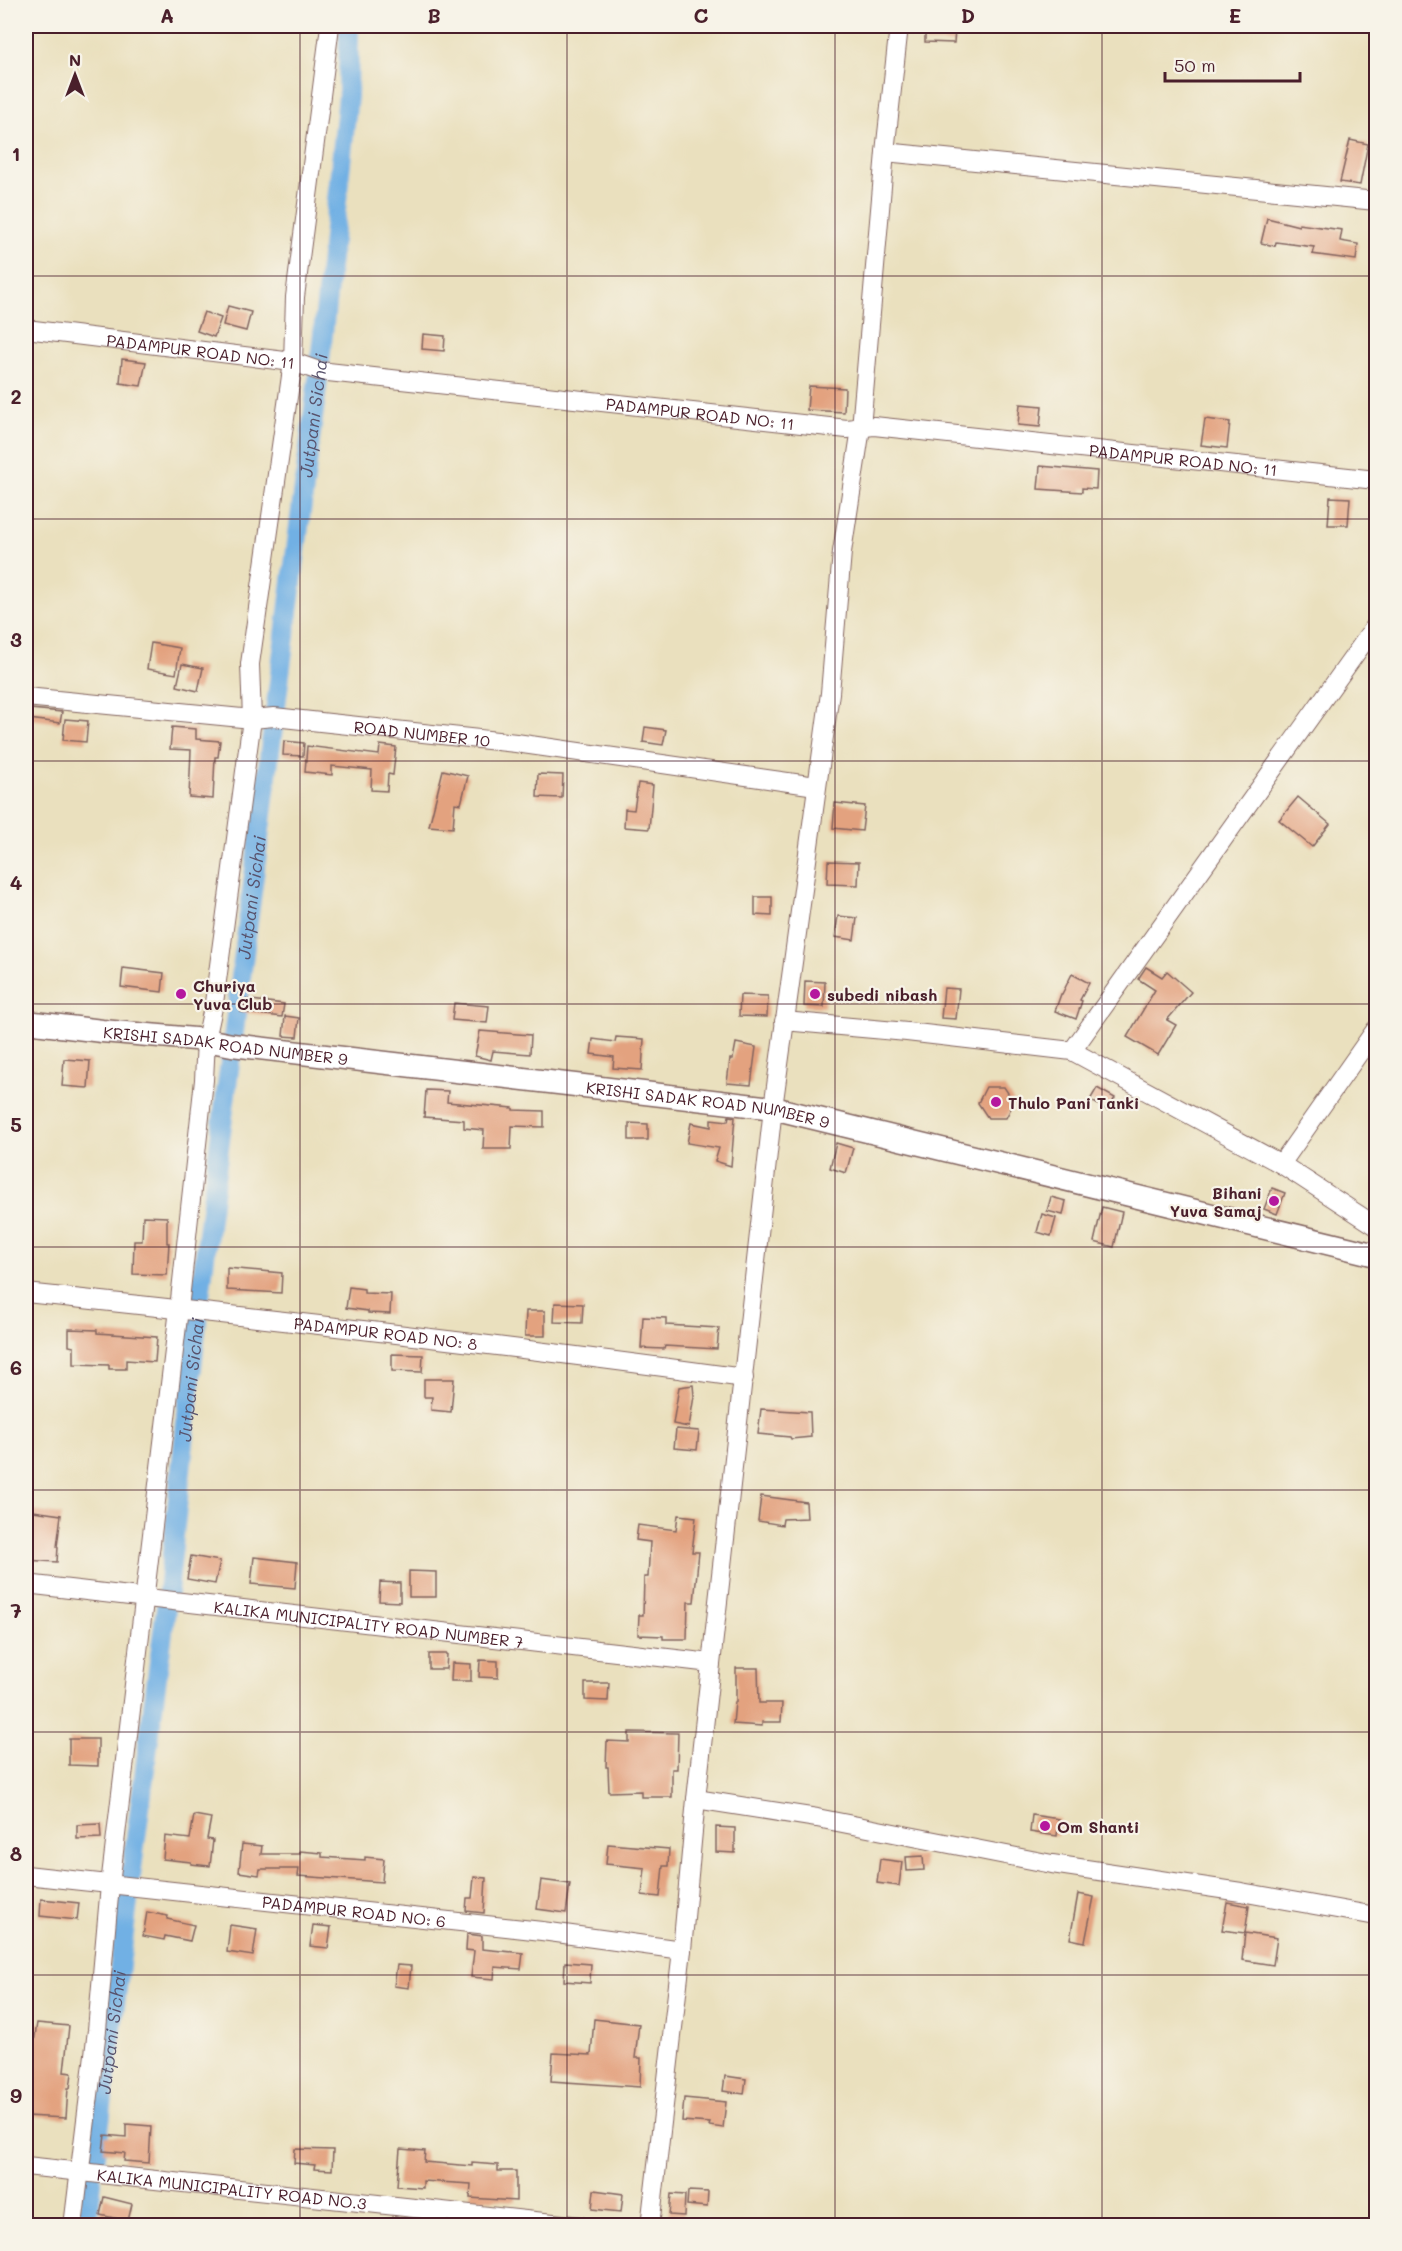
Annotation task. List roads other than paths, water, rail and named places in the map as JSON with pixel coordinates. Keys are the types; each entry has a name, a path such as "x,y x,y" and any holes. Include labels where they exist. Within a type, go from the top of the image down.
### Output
{"street":[{"path":"73,2226 179,1309 204,1080 206,1040 252,718 250,664 293,362 295,297 330,26"},
{"path":"650,2226 773,1108 830,693 842,552 861,428 885,152 899,26"},
{"path":"885,152 1377,201"},
{"name":"PADAMPUR ROAD NO: 11","path":"26,329 293,362 319,371 848,429 874,426 1377,480"},
{"path":"1072,1051 1377,625"},
{"name":"ROAD NUMBER 10","path":"26,697 252,718 274,717 516,743 816,786"},
{"path":"784,1021 907,1032 1072,1051 1281,1164 1377,1226"},
{"name":"KRISHI SADAK ROAD NUMBER 9","path":"26,1022 206,1040 232,1046 773,1108 1377,1255"},
{"path":"1281,1164 1377,1029"},
{"name":"PADAMPUR ROAD NO: 8","path":"26,1293 179,1309 744,1378"},
{"name":"KALIKA MUNICIPALITY ROAD NUMBER 7","path":"26,1584 711,1664"},
{"path":"696,1799 817,1818 1052,1864 1241,1892 1377,1916"},
{"name":"PADAMPUR ROAD NO: 6","path":"26,1875 542,1931 682,1950"},
{"name":"KALIKA MUNICIPALITY ROAD NO.3","path":"26,2166 581,2226"}],"waterway":[{"name":"Jutpani Sichai","path":"131,1876 167,1601 198,1311 319,371 348,96 349,26"},
{"name":"Jutpani Sichai","path":"95,2161 128,1902"},
{"name":"Jutpani Sichai","path":"87,2226 92,2181"}],"place":[{"name":"Churiya Yuva Club","path":"181,994"},
{"name":"subedi nibash","path":"815,994"},
{"name":"Thulo Pani Tanki","path":"996,1102"},
{"name":"Bihani Yuva Samaj","path":"1274,1201"},
{"name":"Om Shanti","path":"1045,1826"}]}
